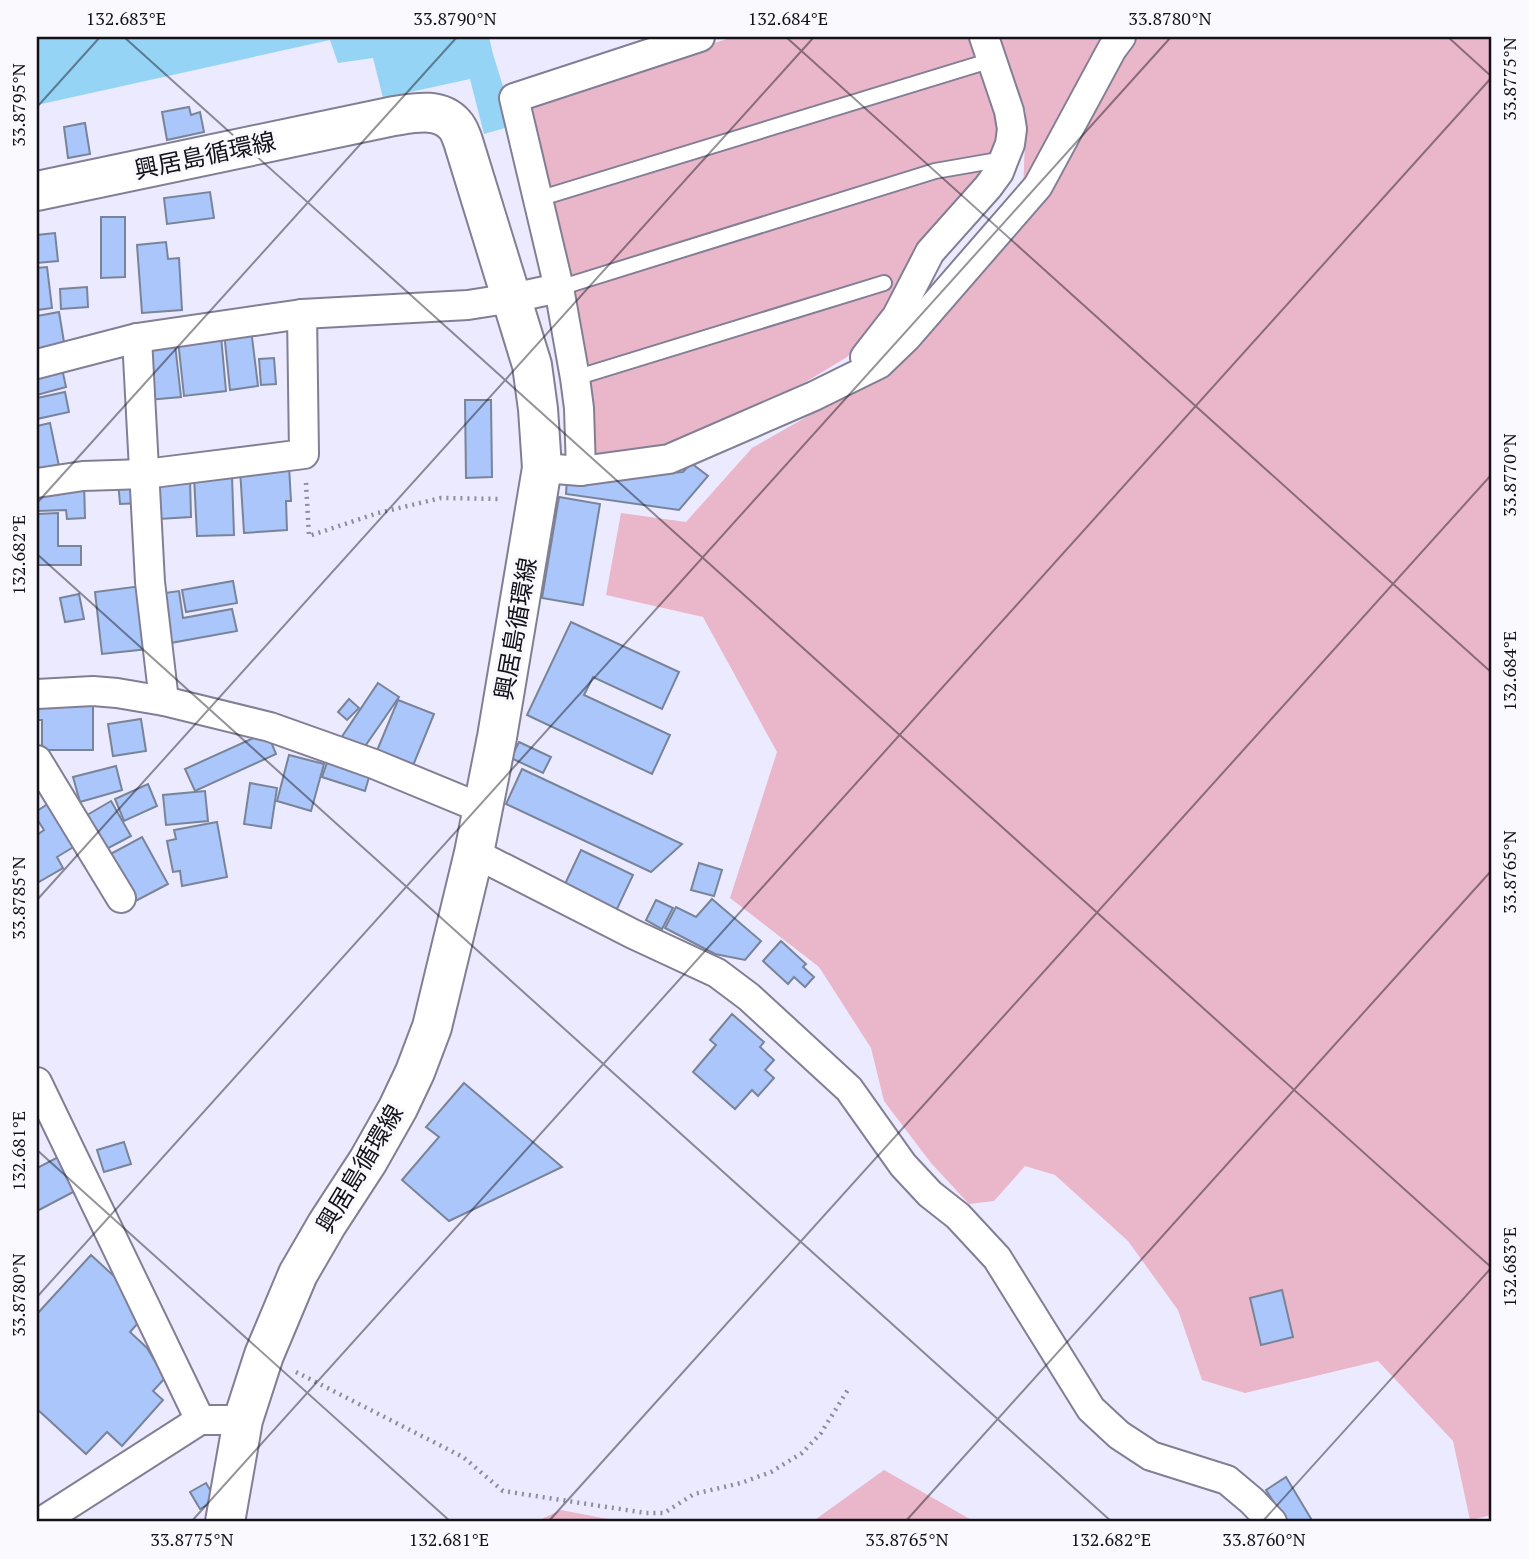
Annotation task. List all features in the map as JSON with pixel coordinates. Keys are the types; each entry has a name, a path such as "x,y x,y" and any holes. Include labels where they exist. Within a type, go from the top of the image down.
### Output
{"main road":[{"name":"興居島循環線","path":"37,191 423,111 440,115 455,124 538,292 532,365 538,410 540,484 483,809 432,1027 398,1108 298,1274 264,1355 243,1420 225,1522"}],"street":[{"path":"581,471 575,377 538,292 538,199 514,98 700,37"},
{"path":"540,484 581,471 669,459 814,396 879,363 906,338 1038,186 1121,37"},
{"path":"838,384 858,366 897,316 930,252 999,172 1010,144 1012,129 1009,111 988,48"},
{"path":"37,364 137,338 302,314 468,305 538,292"},
{"path":"37,483 83,476 145,474 304,454 302,314"},
{"path":"137,338 150,582 163,701"},
{"path":"37,694 93,691 163,701 270,727 374,764 483,809"},
{"path":"37,760 121,898"},
{"path":"474,853 633,934 718,973 750,997 849,1089 903,1166 930,1194 958,1216 998,1258 1091,1409 1119,1435 1151,1456 1227,1480 1272,1522"},
{"path":"37,1082 200,1420"},
{"path":"41,1522 200,1420 243,1420"}],"lane":[{"path":"538,199 988,48"},
{"path":"538,292 935,171 1004,159"},
{"path":"575,377 884,283"}],"path":[{"path":"304,454 309,536 378,513 442,498 540,484"},
{"path":"264,1355 463,1457 503,1491 646,1513 664,1513 694,1494 761,1476 802,1453 821,1433 849,1388"}],"shaded area":[{"path":"733,37 977,37 1005,121 1000,149 881,319 847,357 809,380 667,450 591,462 524,104"},
{"path":"999,37 1492,37 1492,1515 1470,1520 1453,1441 1378,1361 1245,1393 1202,1380 1178,1310 1128,1241 1055,1175 1025,1166 994,1201 969,1204 931,1163 884,1101 871,1048 819,967 730,898 777,752 703,617 606,595 621,513 686,522 752,448 831,403 1022,221 1026,112"},
{"path":"884,1470 975,1522 812,1522"},
{"path":"561,1510 623,1522 535,1522"}],"water":[{"path":"37,37 489,37 515,125 484,134 470,79 383,98 373,58 338,63 330,40 37,105"}],"building":[{"path":"189,107 191,115 200,112 204,132 167,140 162,112"},
{"path":"85,123 90,154 68,158 64,127"},
{"path":"210,192 214,218 167,224 164,198"},
{"path":"101,217 125,217 125,277 101,278"},
{"path":"55,233 58,261 37,263 37,235"},
{"path":"166,242 168,259 179,258 182,310 142,313 137,245"},
{"path":"47,267 52,308 37,310 37,268"},
{"path":"87,287 88,307 61,309 60,289"},
{"path":"59,312 65,348 37,353 37,316"},
{"path":"251,329 258,386 230,390 224,332"},
{"path":"221,336 226,391 184,396 178,340"},
{"path":"175,344 181,397 148,400 143,347"},
{"path":"274,358 276,384 261,385 259,359"},
{"path":"61,364 66,387 37,395 37,370"},
{"path":"65,392 69,412 37,419 37,398"},
{"path":"465,400 491,400 492,477 466,478"},
{"path":"50,423 60,471 37,475 37,426"},
{"path":"691,463 708,476 679,510 566,494 567,479 683,472"},
{"path":"289,466 291,501 286,501 287,530 244,533 240,469"},
{"path":"232,475 234,535 197,536 194,476"},
{"path":"139,479 141,503 120,504 118,481"},
{"path":"190,479 191,517 159,519 158,480"},
{"path":"84,482 85,518 67,519 66,510 37,511 37,491"},
{"path":"559,497 600,504 583,605 542,598"},
{"path":"58,513 58,546 81,546 81,565 37,565 37,514"},
{"path":"233,581 237,603 186,612 182,590"},
{"path":"141,586 148,649 102,654 95,592"},
{"path":"179,591 183,618 232,609 237,631 165,644 157,594"},
{"path":"79,594 84,619 65,622 60,598"},
{"path":"571,622 679,672 662,709 593,677 584,695 670,735 652,774 527,715"},
{"path":"378,683 399,697 361,752 341,738"},
{"path":"349,699 359,708 347,720 338,712"},
{"path":"398,700 434,714 412,768 376,753"},
{"path":"37,701 93,701 93,750 42,750 42,720 37,720"},
{"path":"141,719 146,751 113,756 108,724"},
{"path":"267,732 276,754 195,791 185,769"},
{"path":"519,742 551,757 543,773 511,758"},
{"path":"330,754 372,767 365,791 322,777"},
{"path":"289,755 324,764 311,811 277,801"},
{"path":"116,766 122,790 80,802 73,777"},
{"path":"522,769 682,844 651,872 506,804"},
{"path":"250,783 277,788 271,828 244,824"},
{"path":"148,784 157,806 124,821 115,799"},
{"path":"205,791 208,821 166,825 163,795"},
{"path":"54,800 80,843 57,857 63,868 37,883 37,835 44,830 37,819 37,811"},
{"path":"111,801 131,836 101,852 82,818"},
{"path":"217,822 227,877 182,886 180,871 173,872 167,841 176,839 174,830"},
{"path":"142,837 168,884 130,904 105,857"},
{"path":"581,850 633,875 616,911 564,886"},
{"path":"699,863 722,870 714,896 691,890"},
{"path":"712,899 761,941 745,960 715,954 665,928 676,907 696,917"},
{"path":"656,900 673,908 662,929 646,920"},
{"path":"781,941 806,964 803,967 814,977 805,987 794,977 788,984 763,961"},
{"path":"732,1014 764,1042 760,1047 774,1060 765,1070 774,1078 758,1096 752,1090 735,1109 693,1072 716,1045 710,1040"},
{"path":"464,1083 562,1167 449,1221 402,1180 439,1137 426,1127"},
{"path":"124,1142 131,1164 104,1172 97,1150"},
{"path":"60,1156 77,1190 37,1211 37,1168"},
{"path":"91,1255 116,1278 138,1323 130,1332 147,1348 165,1378 153,1391 163,1400 122,1446 107,1432 86,1454 37,1409 37,1314"},
{"path":"1282,1290 1293,1337 1261,1345 1250,1298"},
{"path":"1286,1477 1313,1522 1286,1522 1266,1490"},
{"path":"206,1483 216,1500 200,1509 190,1492"}]}
